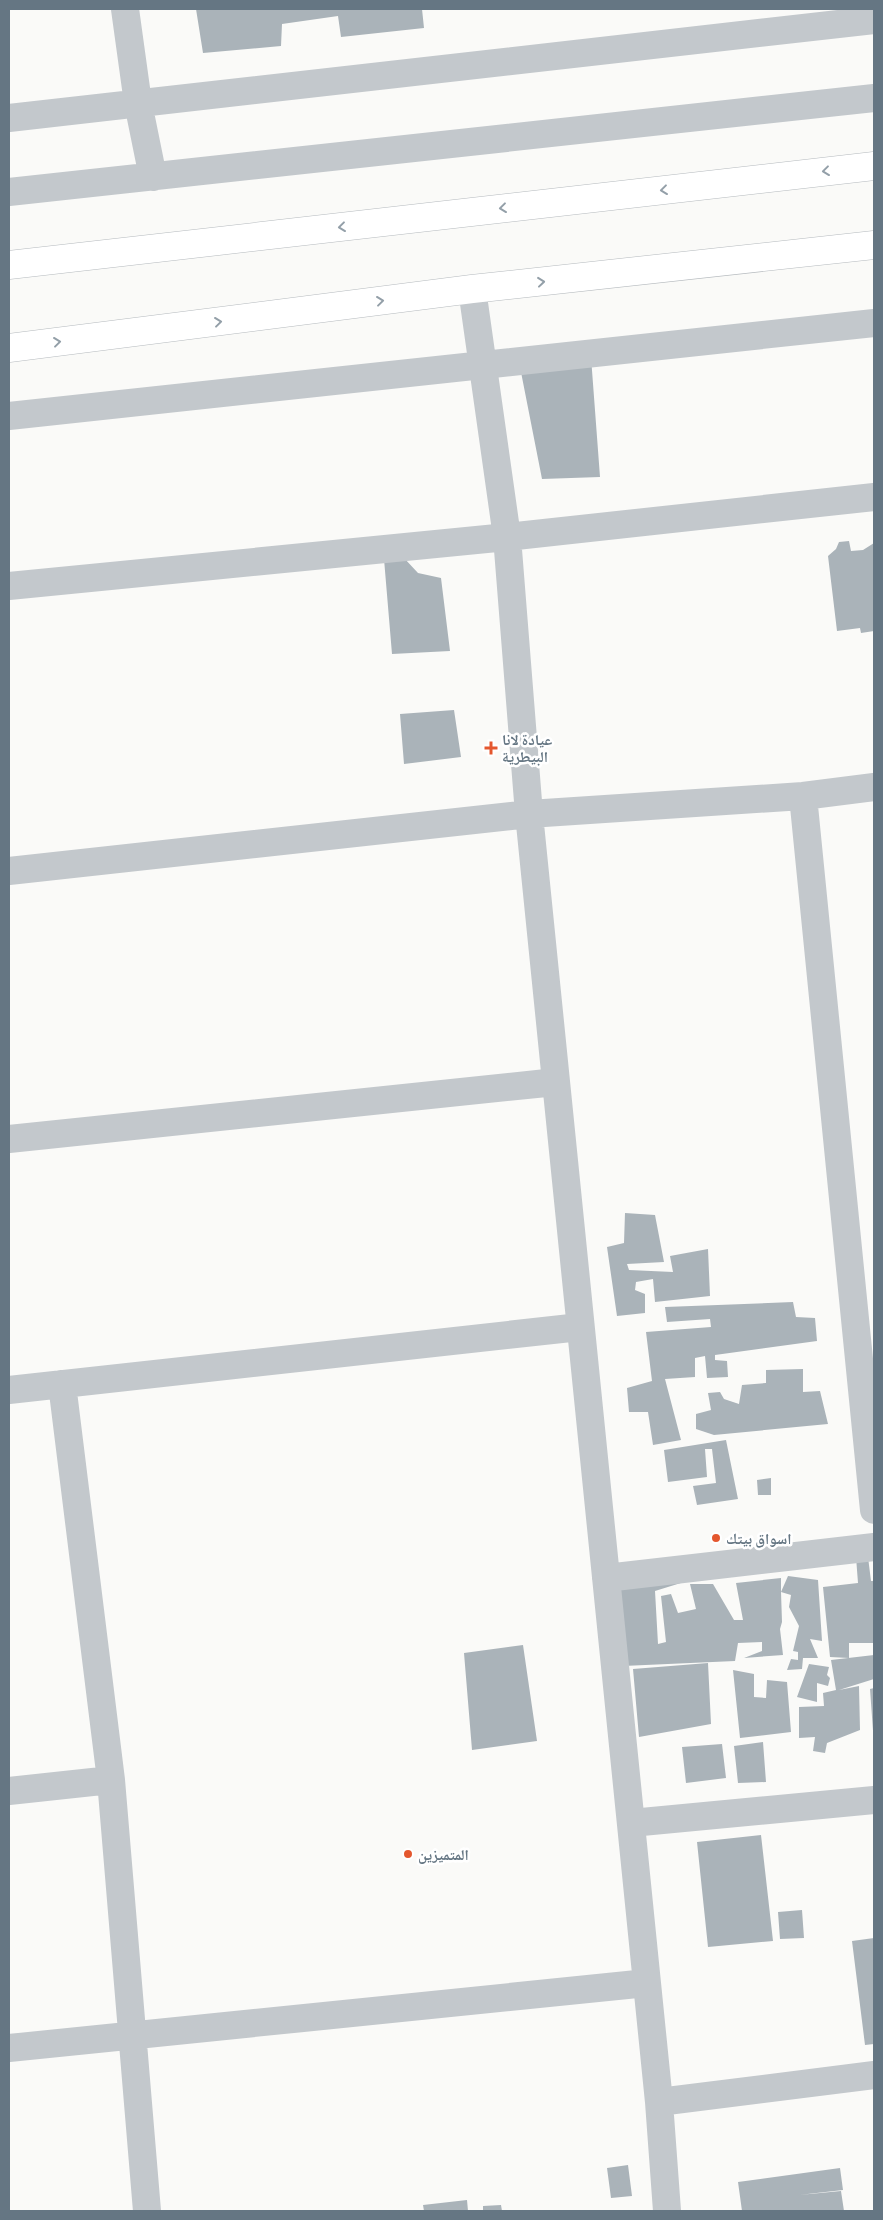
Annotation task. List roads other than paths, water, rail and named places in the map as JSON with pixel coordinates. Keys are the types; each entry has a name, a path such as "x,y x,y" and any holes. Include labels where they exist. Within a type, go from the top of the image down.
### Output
{"main road":[{"path":"9,265 874,166"},
{"path":"9,348 472,290 874,245"}],"street":[{"path":"125,9 138,103 153,177"},
{"path":"9,118 874,20"},
{"path":"9,192 874,98"},
{"path":"472,290 506,537 528,814 631,1823 668,2211"},
{"path":"9,416 874,323"},
{"path":"9,586 506,537 874,496"},
{"path":"9,871 528,814 803,796 874,787"},
{"path":"803,796 874,1510"},
{"path":"9,1139 556,1082"},
{"path":"9,1390 580,1327"},
{"path":"62,1384 111,1780 147,2211"},
{"path":"606,1578 874,1548"},
{"path":"9,1791 111,1780"},
{"path":"631,1823 874,1800"},
{"path":"9,2048 646,1983"},
{"path":"658,2102 874,2075"}],"place":[{"name":"عيادة لانا البيطرية","path":"491,748"},
{"name":"اسواق بيتك","path":"716,1538"},
{"name":"المتميزين","path":"408,1854"}]}
